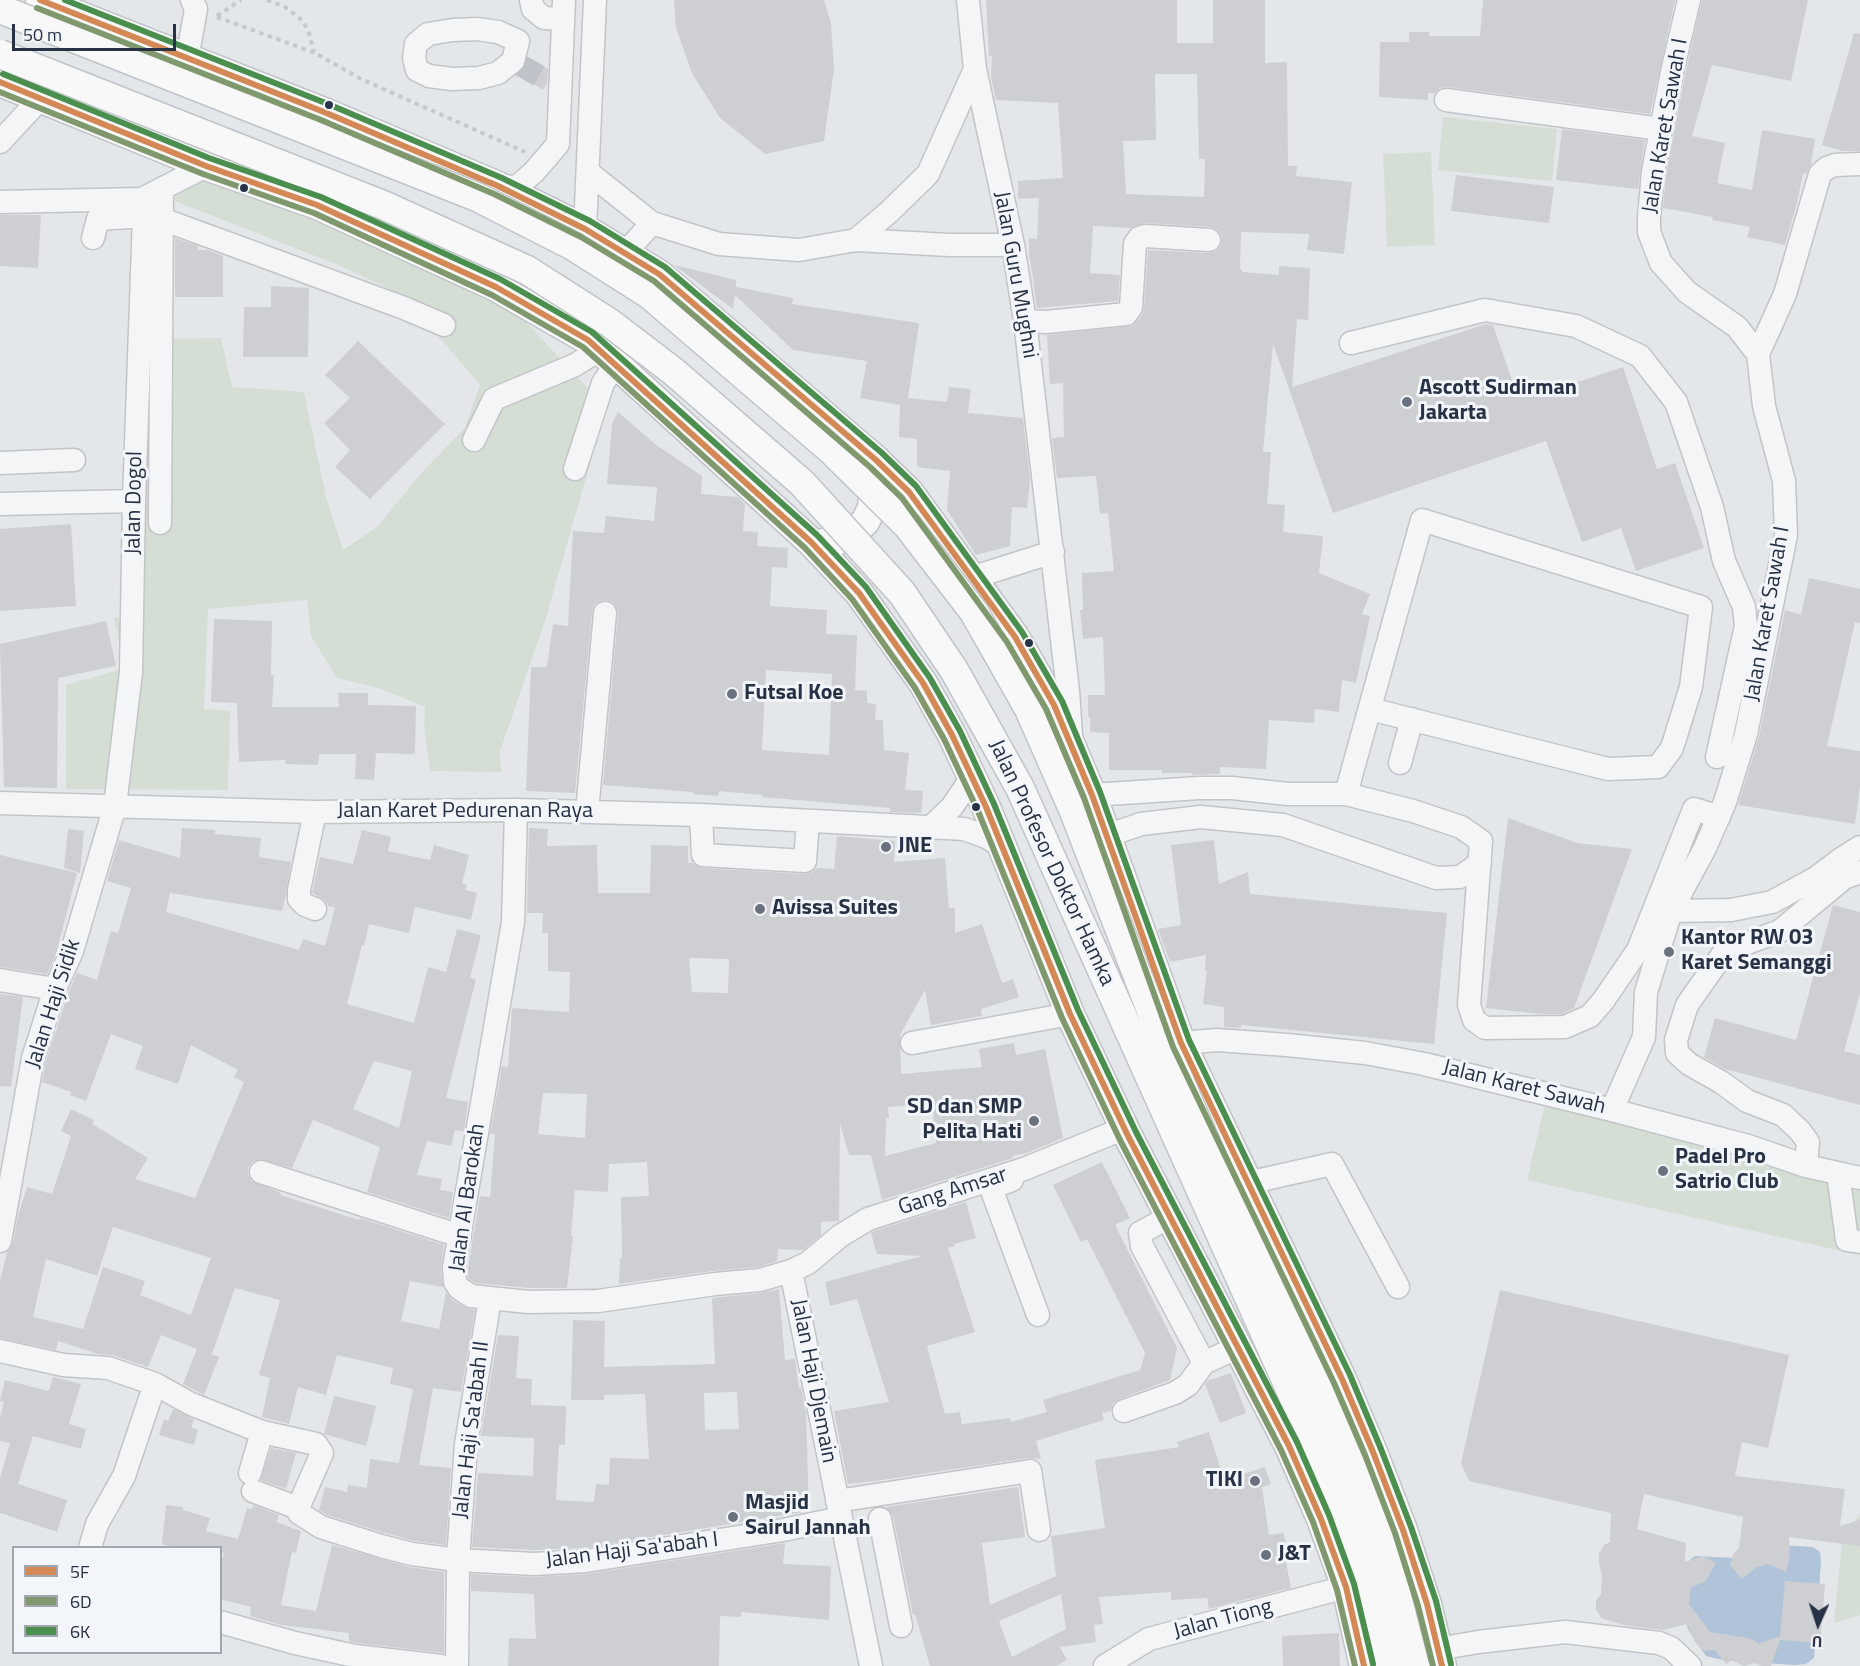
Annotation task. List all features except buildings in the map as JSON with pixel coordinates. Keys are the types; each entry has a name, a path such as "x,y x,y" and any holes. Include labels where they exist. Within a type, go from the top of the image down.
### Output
{"main road":[{"path":"40,0 324,112 498,186 585,229 659,274 876,460 909,492 1015,637 1054,705 1092,795 1181,1043 1342,1379 1373,1452 1412,1557 1427,1604 1440,1660"},
{"name":"Jalan Profesor Doktor Hamka","path":"0,9 477,197 573,246 650,295 830,449 907,525 974,612 1029,709 1073,809 1164,1044 1236,1210 1327,1405 1368,1501 1392,1577 1415,1666"},
{"name":"Jalan Profesor Doktor Hamka","path":"0,54 383,205 526,270 610,323 691,387 802,483 902,593 954,670 1024,798 1343,1507 1367,1582 1388,1666"},
{"path":"0,82 206,166 317,205 496,287 588,340 812,542 859,593 923,683 952,735 971,774 1070,1014 1127,1132 1289,1446 1321,1519 1346,1587 1364,1666"},
{"path":"812,542 834,542 854,532 865,522 872,508 876,460"},
{"path":"1346,1587 1388,1590 1406,1587 1414,1578 1412,1557"},
{"path":"1377,1666 1418,1650 1430,1653 1440,1660"}],"street":[{"path":"187,59 196,9 192,0"},
{"path":"531,0 533,9 557,12"},
{"path":"585,229 595,0"},
{"name":"Jalan Guru Mughni","path":"968,0 975,69 1013,245 1025,321 1053,552 1068,691 1071,745"},
{"name":"Jalan Karet Sawah I","path":"1612,1110 1644,1037 1646,992 1671,911 1719,817 1746,734 1786,535 1784,481 1764,406 1758,354 1737,327 1687,292 1660,262 1649,232 1653,172 1672,72 1689,0"},
{"path":"517,56 542,24 557,12"},
{"path":"557,12 555,86 558,144 566,153 579,154 589,145"},
{"path":"856,240 890,212 928,174 975,69"},
{"path":"0,142 40,99"},
{"path":"1446,100 1661,129"},
{"path":"498,186 517,187 534,172 558,144"},
{"path":"1758,354 1785,294 1820,174 1835,165 1860,164"},
{"path":"93,238 98,219 152,206 206,166"},
{"path":"588,172 652,223 719,244 799,250 856,240 950,245 1013,245"},
{"path":"0,202 152,206 444,325"},
{"path":"152,206 160,523"},
{"name":"Jalan Dogol","path":"115,806 131,672 134,501 152,206"},
{"path":"625,253 652,223"},
{"path":"1025,321 1046,322 1126,314 1131,307 1135,244 1139,238 1145,236 1209,240"},
{"path":"1351,343 1485,310 1576,326 1640,356 1676,402 1712,507 1724,561 1744,607 1746,626 1717,757"},
{"path":"474,440 495,399 575,364 608,357 603,383 575,469"},
{"path":"0,464 74,460"},
{"path":"0,504 134,501"},
{"path":"1346,794 1422,520 1701,607 1691,687 1672,748 1658,767 1608,769 1370,709"},
{"path":"972,578 1053,552"},
{"path":"587,812 605,613"},
{"path":"1401,763 1412,719"},
{"path":"931,827 952,807 968,783 971,774"},
{"path":"1092,795 1199,788 1232,788 1288,794 1346,794 1461,827 1481,841 1469,1005 1474,1020 1485,1028 1565,1027 1590,1016 1638,950 1694,808 1719,817"},
{"path":"1283,825 1288,794"},
{"name":"Jalan Karet Pedurenan Raya","path":"0,803 315,812 516,810 701,815 964,829 1000,845"},
{"name":"Jalan Haji Sidik","path":"0,1240 33,1058 55,989 72,951 115,806"},
{"name":"Jalan Al Barokah","path":"516,810 513,922 454,1267 455,1282 459,1288 471,1296 490,1299 528,1302 598,1301 715,1284 760,1280 791,1271"},
{"path":"315,812 298,890 299,899 305,905 315,909"},
{"path":"701,815 703,855 794,861 805,861 808,821"},
{"path":"1106,836 1141,824 1201,817 1283,825 1436,878 1460,877 1480,863"},
{"path":"1671,911 1731,910 1772,903 1816,878 1860,847"},
{"path":"1673,861 1683,888"},
{"path":"1806,1166 1808,1142 1800,1131 1783,1115 1747,1101 1721,1082 1689,1064 1677,1053 1676,1040 1687,1005 1725,951 1780,931 1844,878 1860,872"},
{"path":"0,980 55,989"},
{"path":"912,1043 1070,1014"},
{"name":"Jalan Karet Sawah","path":"1181,1043 1217,1040 1365,1053 1424,1064 1612,1110 1748,1146 1806,1166 1860,1178"},
{"path":"1038,1315 991,1188 1127,1132"},
{"name":"Gang Amsar","path":"791,1271 808,1263 840,1236 868,1220 1024,1169 1127,1132"},
{"path":"1247,1183 1332,1164 1398,1287"},
{"path":"261,1172 460,1236"},
{"path":"1838,1173 1847,1240 1860,1242"},
{"path":"1171,1216 1140,1233 1142,1246 1204,1363"},
{"name":"Jalan Haji Djemain","path":"791,1271 871,1666"},
{"name":"Jalan Haji Sa'abah II","path":"456,1666 458,1560 466,1444 490,1299"},
{"path":"1124,1411 1153,1402 1181,1389 1188,1385 1204,1363 1238,1347"},
{"path":"0,1351 63,1365 108,1368 155,1384 191,1404 262,1432 316,1444 322,1453 298,1508 299,1513 321,1527 381,1546 412,1554 458,1560"},
{"path":"91,1546 97,1524 124,1476 155,1384"},
{"path":"262,1432 251,1482 298,1508"},
{"name":"Jalan Haji Sa'abah I","path":"458,1560 534,1564 586,1561 783,1530 839,1509 1030,1471 1039,1530"},
{"path":"880,1519 901,1626"},
{"name":"Jalan Tiong","path":"1105,1666 1149,1639 1346,1587"},
{"path":"857,1598 893,1590"},
{"path":"222,1623 295,1643 355,1656 441,1666"},
{"path":"1440,1660 1478,1642 1565,1632 1659,1643 1671,1648 1690,1666"}],"path":[{"path":"241,0 216,16 315,53 361,79 530,153"},
{"path":"267,0 285,7 303,21 315,53"}],"shaded area":[{"path":"1443,117 1557,129 1552,181 1438,170"},
{"path":"1431,152 1435,245 1387,247 1383,154"},
{"path":"204,175 491,284 606,408 545,621 500,751 501,772 430,771 424,726 425,707 379,688 337,678 311,636 307,600 208,609 204,709 230,711 228,790 66,789 66,685 126,668 114,618 135,616 150,339 221,338 232,387 304,392 326,497 343,550 378,526 423,471 465,428 480,385 403,295 336,264 172,200"},
{"name":"Padel Pro Satrio Club","path":"1546,1100 1860,1187 1860,1255 1527,1180"},
{"path":"1860,1515 1860,1615 1834,1623 1842,1542 1850,1526"}],"water":[{"path":"1753,1543 1813,1547 1820,1552 1814,1658 1806,1664 1723,1660 1706,1656 1689,1631 1686,1623 1690,1560 1695,1556 1735,1558"}],"tunnel":[{"path":"520,65 548,81"}],"transit line":[{"name":"5F","path":"40,0 324,112 498,186 585,229 659,274 876,460 909,492 1015,637 1054,705 1092,795 1181,1043 1342,1379 1373,1452 1403,1530 1427,1604 1442,1666"},
{"name":"6K","path":"65,0 328,104 502,178 590,221 665,267 882,453 916,486 1022,632 1062,701 1100,792 1189,1040 1350,1375 1381,1449 1436,1601 1451,1664"},
{"name":"6D","path":"37,8 321,120 494,194 581,237 654,281 870,467 902,498 1007,642 1046,709 1084,798 1173,1047 1334,1383 1365,1455 1395,1533 1418,1606 1433,1666"},
{"name":"6K","path":"3,74 209,158 321,197 500,279 592,332 817,535 866,587 930,678 960,731 994,804 1078,1010 1136,1132 1297,1442 1329,1515 1354,1584 1373,1664"},
{"name":"5F","path":"0,82 206,166 317,205 496,287 588,340 811,542 859,593 923,683 952,735 986,807 1070,1014 1128,1136 1289,1446 1321,1519 1346,1587 1364,1666"},
{"name":"6D","path":"0,92 203,174 314,213 492,295 583,347 805,548 852,599 915,688 944,739 978,811 1062,1018 1120,1140 1281,1450 1313,1522 1337,1590 1355,1666"}],"place":[{"name":"Ascott Sudirman Jakarta","path":"1407,402"},
{"name":"Futsal Koe","path":"732,694"},
{"name":"JNE","path":"886,847"},
{"name":"Avissa Suites","path":"760,909"},
{"name":"Kantor RW 03 Karet Semanggi","path":"1669,952"},
{"name":"SD dan SMP Pelita Hati","path":"1034,1121"},
{"name":"Padel Pro Satrio Club","path":"1663,1171"},
{"name":"TIKI","path":"1255,1481"},
{"name":"Masjid Sairul Jannah","path":"733,1517"},
{"name":"J&T","path":"1266,1555"}]}
